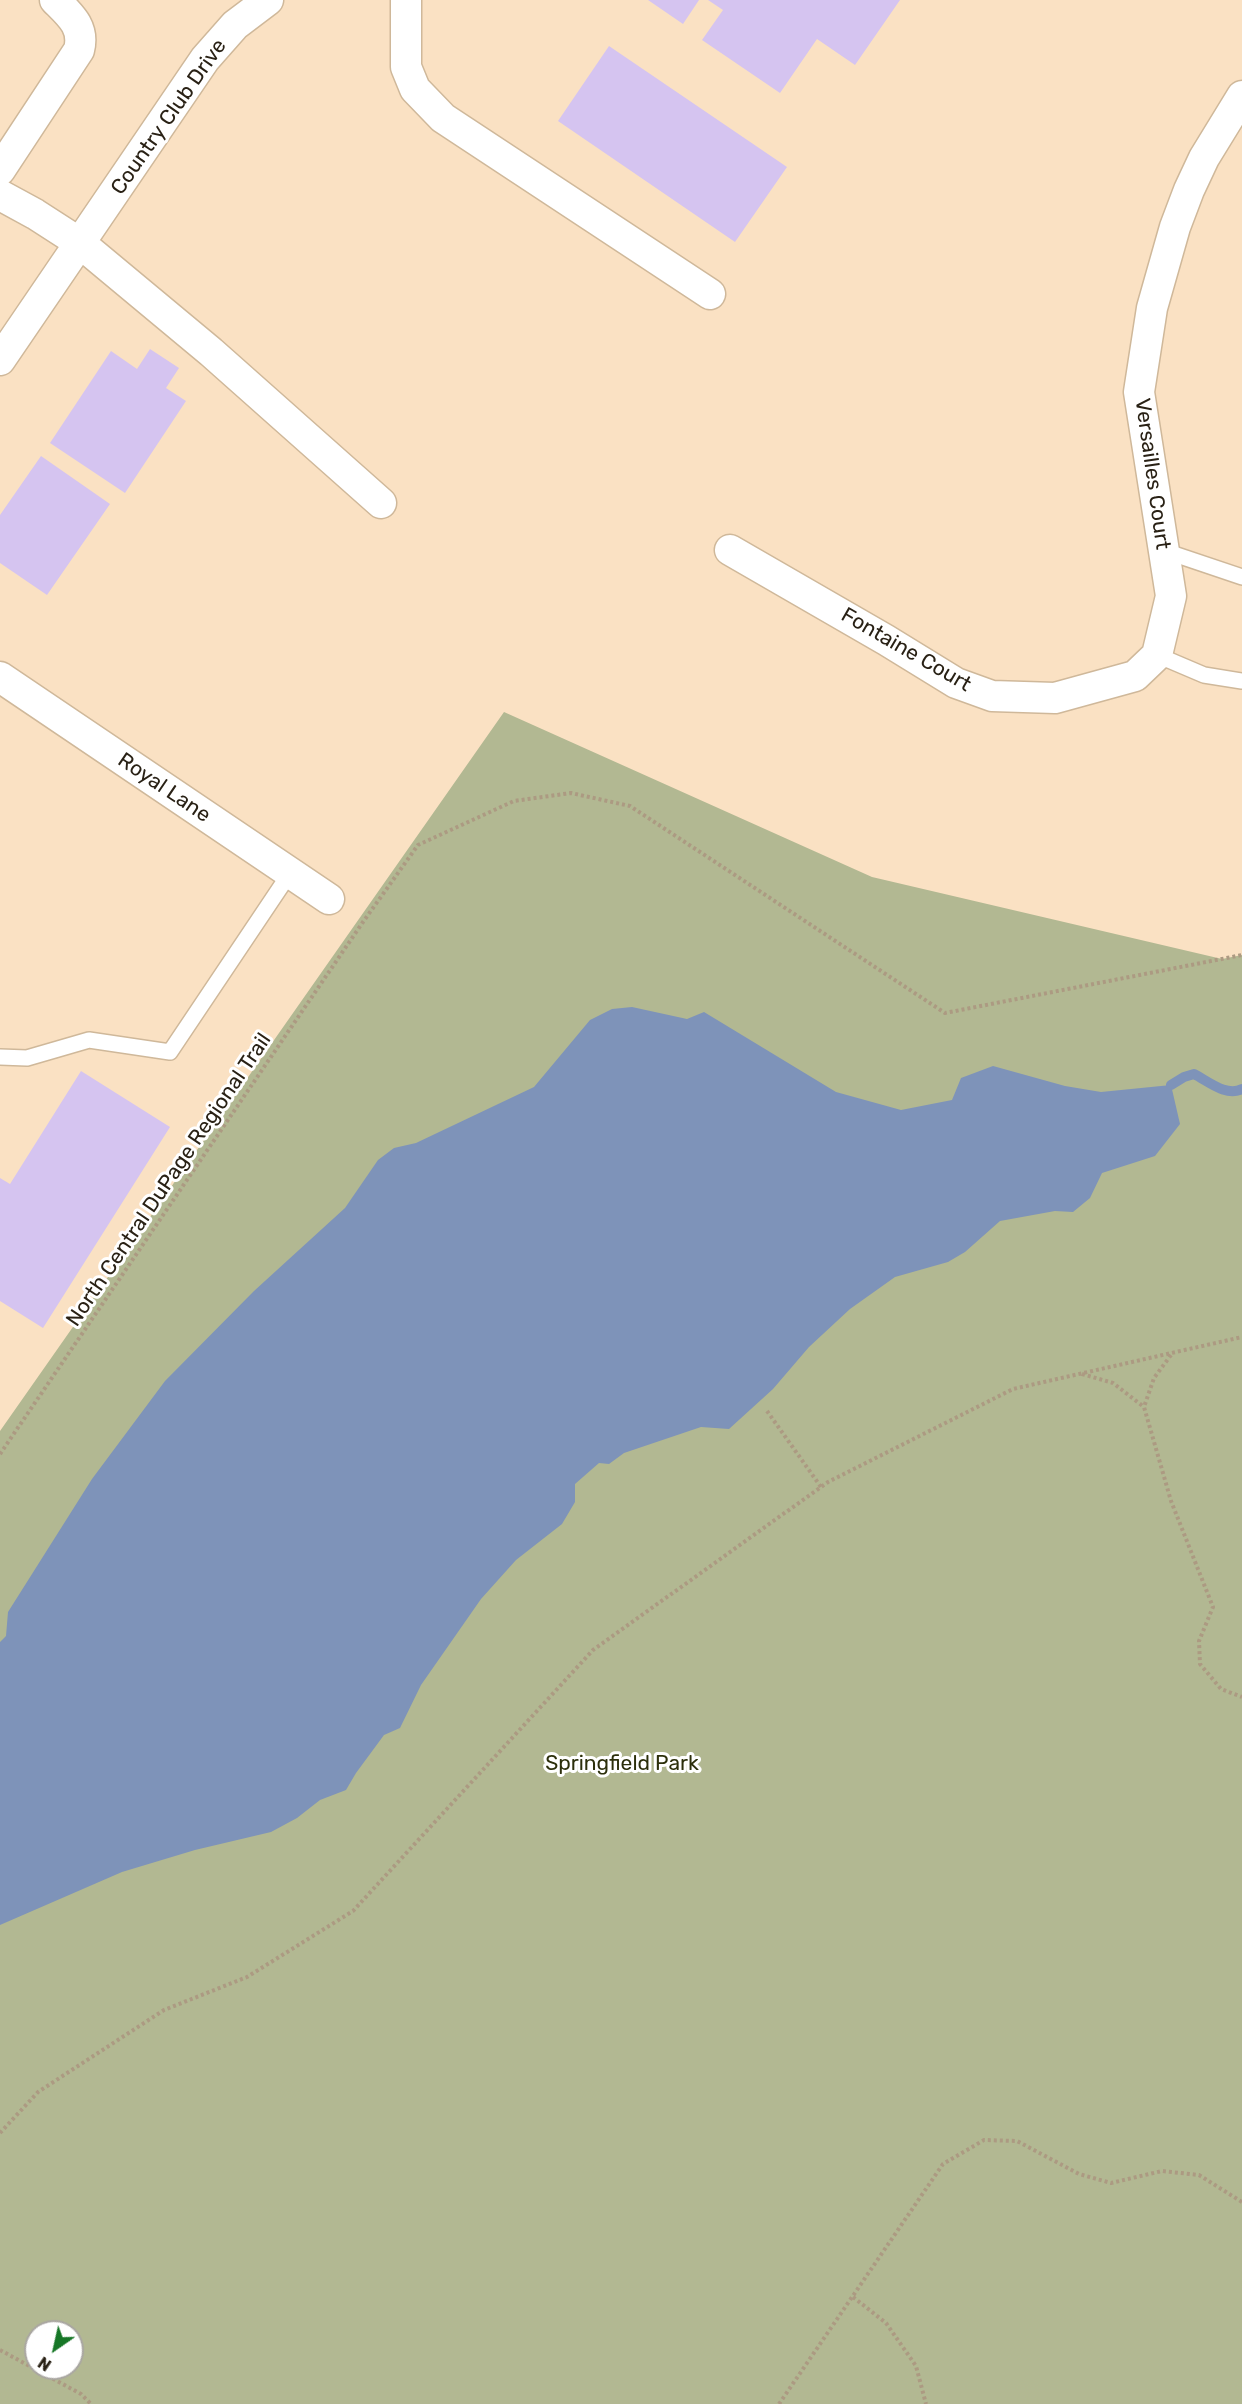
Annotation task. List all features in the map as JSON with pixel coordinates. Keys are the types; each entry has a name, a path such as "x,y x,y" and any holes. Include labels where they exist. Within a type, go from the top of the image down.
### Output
{"street":[{"path":"0,170 79,50 82,37 78,27 55,0"},
{"name":"Country Club Drive","path":"0,360 205,59 235,25 268,0"},
{"path":"406,0 406,67 415,89 443,118 710,294"},
{"name":"Versailles Court","path":"1157,656 1171,596 1139,392 1152,308 1175,227 1204,158 1242,96"},
{"path":"0,195 80,243 211,352 381,503"},
{"name":"Fontaine Court","path":"730,550 956,683 992,696 1054,698 1135,676 1157,656"},
{"name":"Royal Lane","path":"0,677 329,899"}],"lane":[{"path":"1162,550 1242,577"},
{"path":"1157,656 1204,675 1242,681"},
{"path":"0,1057 27,1058 89,1040 171,1052 290,873"}],"path":[{"name":"North Central DuPage Regional Trail","path":"0,1454 363,922 418,846 514,801 571,793 630,806 945,1013 1242,955"},
{"path":"0,2133 38,2091 165,2010 247,1977 353,1911 593,1650 821,1487 1013,1389 1242,1337"},
{"path":"1171,1354 1154,1378 1144,1407 1171,1501 1213,1606 1199,1641 1200,1664 1221,1689 1242,1697"},
{"path":"1082,1374 1113,1383 1144,1407"},
{"path":"766,1411 821,1487"},
{"path":"779,2404 942,2164 984,2140 1017,2141 1079,2174 1110,2183 1162,2171 1199,2175 1242,2202"},
{"path":"853,2297 886,2323 910,2357 916,2366 926,2404"},
{"path":"0,2350 81,2394 91,2404"}],"green space":[{"name":"Springfield Park","path":"504,712 872,877 1222,959 1242,955 1242,2404 0,2404 0,1431"}],"water":[{"path":"632,1007 687,1019 704,1012 836,1092 901,1110 952,1100 961,1078 993,1066 1065,1086 1101,1092 1171,1085 1180,1124 1155,1156 1102,1173 1090,1198 1073,1212 1055,1211 1000,1221 965,1252 948,1262 895,1277 850,1309 809,1347 773,1389 729,1429 701,1427 624,1453 609,1464 599,1463 575,1484 575,1502 562,1524 516,1560 481,1599 421,1685 400,1728 384,1735 346,1790 320,1800 297,1818 271,1832 195,1850 122,1872 0,1925 0,1642 6,1636 8,1612 92,1479 165,1381 254,1291 345,1208 378,1160 394,1148 416,1143 534,1087 590,1020 612,1009"}],"building":[{"path":"648,0 699,0 683,24"},
{"path":"708,0 900,0 855,65 817,39 780,93 702,40 723,10"},
{"path":"609,46 787,167 735,242 558,121"},
{"path":"150,349 179,368 166,388 186,401 125,493 50,443 111,351 137,369"},
{"path":"41,456 110,504 47,595 0,563 0,515"},
{"path":"81,1071 170,1127 43,1328 0,1301 0,1178 10,1184"}],"waterway":[{"path":"1171,1085 1194,1074 1223,1090 1242,1089"}]}
